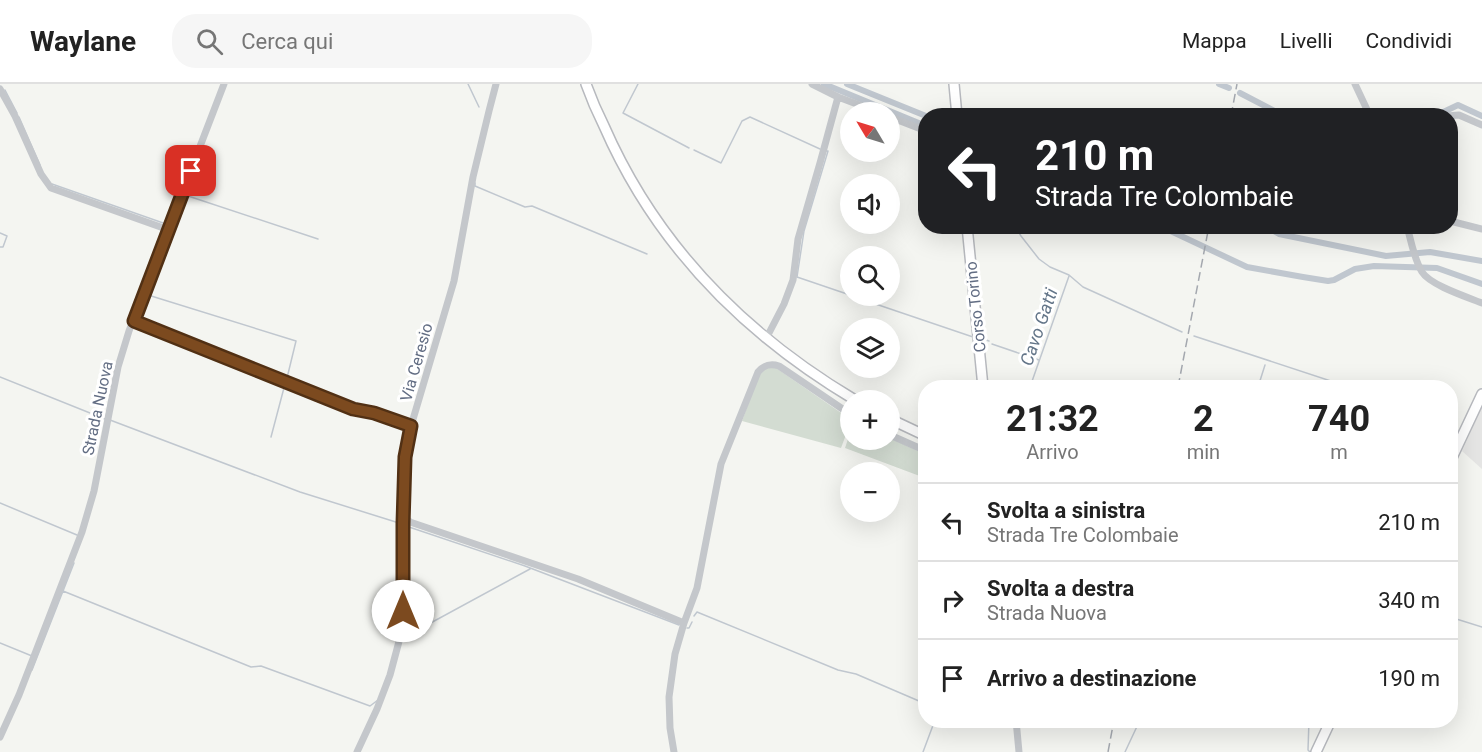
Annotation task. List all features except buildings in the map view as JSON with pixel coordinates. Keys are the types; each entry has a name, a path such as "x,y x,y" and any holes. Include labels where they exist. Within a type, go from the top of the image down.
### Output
{"main road":[{"path":"586,84 624,169 662,228 687,260 726,303 769,341 800,365 840,390"},
{"path":"954,84 956,108"},
{"name":"Corso Torino","path":"968,234 982,380"},
{"path":"1458,445 1482,394"},
{"path":"900,423 918,432"},
{"path":"1316,752 1327,728"}],"street":[{"name":"Strada Nuova","path":"0,737 19,695 82,532 94,491 118,367 224,84"},
{"name":"Via Ceresio","path":"357,752 390,675 401,634 405,457 411,426 454,281 473,177 496,84"},
{"path":"812,84 851,102"},
{"path":"1355,84 1366,108"},
{"path":"0,89 41,174 51,188 169,230"},
{"path":"769,333 784,304 793,279 798,238 838,97"},
{"path":"1458,115 1482,125"},
{"path":"900,121 918,128"},
{"path":"1458,223 1482,230"},
{"path":"1409,234 1420,267 1430,280 1482,303"},
{"path":"134,321 353,409 374,413 411,426"},
{"path":"674,752 670,728 669,697 675,654 697,588 721,464 758,372 767,365 779,366 840,407"},
{"path":"900,439 918,447"},
{"path":"403,516 410,522 578,579 684,623"},
{"path":"1017,728 1019,752"}],"shaded area":[{"path":"766,368 776,368 840,412 840,448 742,421 759,375"},
{"path":"1482,407 1482,469 1462,451"},
{"path":"900,443 918,451 918,475 900,469 900,462 882,462 850,450 900,450"}],"waterway":[{"path":"468,84 479,107"},
{"path":"638,84 623,113 689,148"},
{"path":"824,84 918,123"},
{"path":"847,84 918,113"},
{"path":"1219,84 1229,88"},
{"path":"5,90 17,113"},
{"path":"1240,93 1269,108"},
{"path":"1452,108 1458,105 1482,116"},
{"path":"19,117 40,165"},
{"path":"694,150 721,163 742,121 750,117 820,149"},
{"path":"826,151 828,151 804,231 797,277 840,292"},
{"path":"475,183 475,186 525,207 532,206 647,254"},
{"path":"52,184 166,224"},
{"path":"185,195 318,239"},
{"path":"0,233 7,236 3,247 0,247"},
{"path":"1020,234 1039,259 1050,267 1069,275 1083,287 1182,332"},
{"path":"1177,234 1247,267 1328,281 1355,269 1374,266 1437,268 1482,284"},
{"path":"1279,234 1386,256 1430,252 1482,261"},
{"name":"Cavo Gatti","path":"1032,380 1069,276"},
{"path":"148,295 296,341 287,378"},
{"path":"882,306 973,337"},
{"path":"1194,336 1328,380"},
{"path":"983,339 989,341"},
{"path":"992,344 1039,360"},
{"path":"1260,380 1265,365"},
{"path":"977,373 978,380"},
{"path":"0,377 105,419"},
{"path":"271,437 285,384"},
{"path":"110,420 300,492 399,523"},
{"path":"0,503 77,535"},
{"path":"406,526 525,566 679,625"},
{"path":"32,670 74,563"},
{"path":"404,630 414,632 530,569"},
{"path":"63,591 251,667 261,666 370,706 378,700"},
{"path":"694,616 697,612 918,701"},
{"path":"1458,620 1482,627"},
{"path":"687,628 692,622"},
{"path":"0,643 32,656"},
{"path":"923,752 932,728"},
{"path":"1125,752 1136,728"},
{"name":"Cavo Gatti","path":"1309,728 1308,750 1310,752"}],"railway":[{"path":"1232,108 1237,84"},
{"path":"1179,380 1207,234"},
{"path":"1108,752 1112,728"}],"route":[{"path":"191,171 134,321 353,409 374,413 411,426 405,457 403,611"}]}
